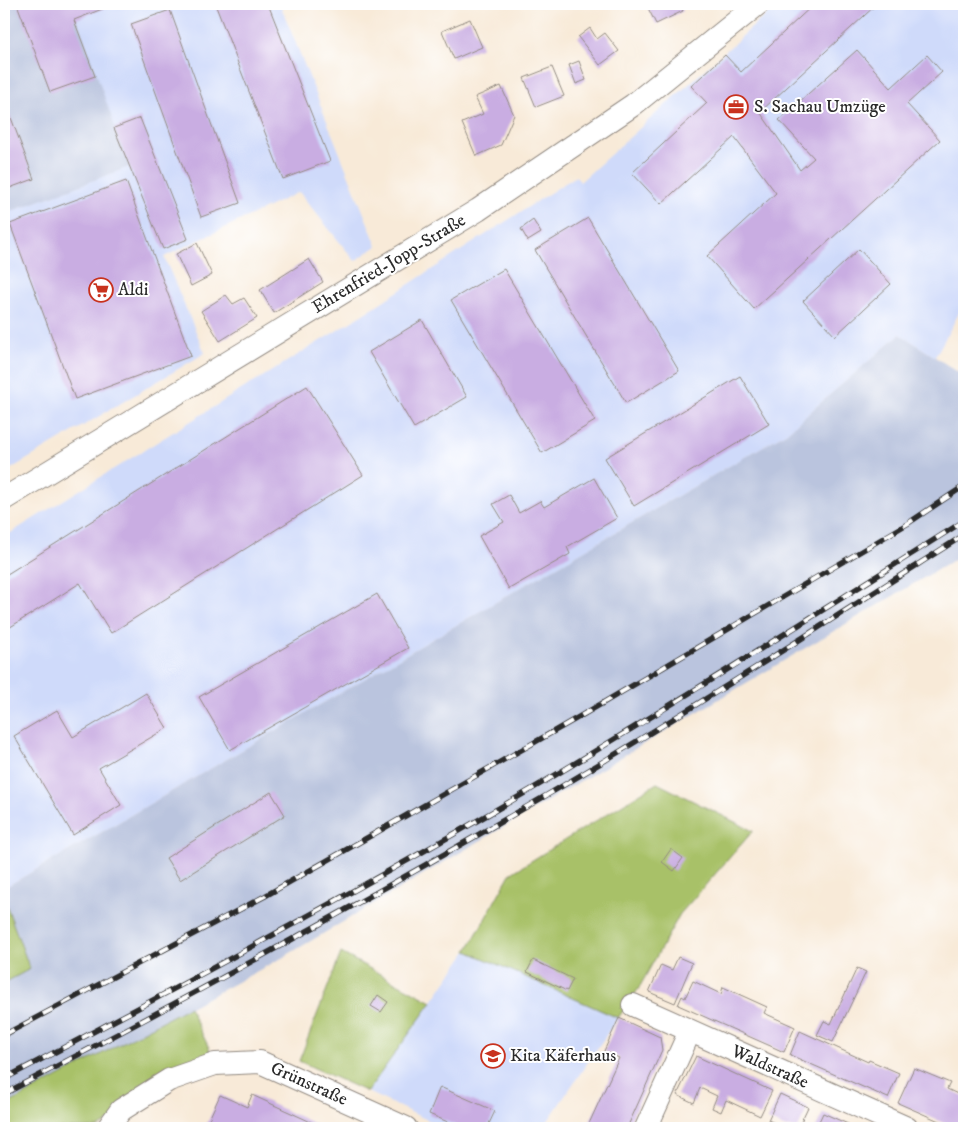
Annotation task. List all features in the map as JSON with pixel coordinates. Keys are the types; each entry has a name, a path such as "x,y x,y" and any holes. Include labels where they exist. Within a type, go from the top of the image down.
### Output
{"street":[{"name":"Ehrenfried-Jopp-Straße","path":"4,499 478,210 633,105 758,4"},
{"name":"Waldstraße","path":"633,1005 907,1128"},
{"path":"646,1128 690,1031"},
{"name":"Grünstraße","path":"108,1128 121,1110 169,1080 215,1064 260,1062 406,1128"}],"shaded area":[{"path":"4,4 72,4 129,167 4,214"},
{"path":"72,4 280,4 377,246 355,261 299,192 164,257 205,353 4,473 4,214 128,167"},
{"path":"778,4 964,4 964,304 935,357 900,334 786,433 4,888 4,537 354,320 576,176 580,182"},
{"path":"900,334 964,376 964,554 282,958 4,1106 4,983 30,968 4,899 4,888 786,433"},
{"name":"Kita Käferhaus","path":"467,951 618,1018 543,1128 445,1128 367,1092"}],"green space":[{"path":"657,783 753,831 680,914 639,988 618,1018 467,951 510,874"},
{"path":"4,899 30,969 4,983"},
{"path":"341,953 432,1002 367,1092 299,1061"},
{"path":"189,1007 212,1054 98,1128 4,1128 4,1106"}],"building":[{"path":"17,4 115,4 74,20 95,76 50,92"},
{"path":"215,4 268,4 330,161 283,179"},
{"path":"646,4 680,4 683,11 656,24"},
{"path":"814,4 819,7 823,4 877,4 760,112 800,170 814,158 779,120 857,50 891,88 927,55 942,72 907,104 940,140 754,309 707,256 776,193 734,137 661,204 632,173 707,103 691,86 725,55 741,72"},
{"path":"170,10 240,203 201,217 131,24"},
{"path":"470,19 482,47 454,59 442,31"},
{"path":"590,28 597,39 605,33 619,51 600,65 578,37"},
{"path":"579,61 586,80 576,84 569,65"},
{"path":"552,67 564,96 536,107 524,78"},
{"path":"501,86 514,115 501,145 476,156 462,123 483,114 475,97"},
{"path":"4,99 34,179 4,190"},
{"path":"140,118 188,239 163,249 114,128"},
{"name":"Aldi","path":"126,181 191,356 75,399 10,224"},
{"path":"588,218 679,371 626,403 535,250"},
{"path":"533,220 541,233 528,241 521,229"},
{"path":"197,243 212,275 191,286 176,254"},
{"path":"859,249 891,284 835,336 803,301"},
{"path":"309,259 323,282 274,313 260,290"},
{"path":"504,269 595,421 542,453 451,300"},
{"path":"226,295 233,304 244,298 257,318 220,341 201,311"},
{"path":"422,320 467,397 414,428 369,352"},
{"path":"740,376 769,424 634,506 605,458"},
{"path":"307,386 363,475 111,633 80,583 4,631 4,576"},
{"path":"594,478 617,518 567,547 570,554 509,589 479,536 504,522 493,504 509,495 519,513 540,501 544,507"},
{"path":"377,594 408,648 230,750 199,697"},
{"path":"146,693 167,728 99,768 121,805 73,835 14,736 57,710 73,737"},
{"path":"271,792 285,815 180,880 166,858"},
{"path":"671,849 683,858 674,871 662,862"},
{"path":"678,957 692,963 675,1003 649,992 661,965 672,970"},
{"path":"533,960 573,979 567,991 527,972"},
{"path":"857,968 866,972 833,1042 817,1035 824,1021 831,1024"},
{"path":"693,981 721,994 723,987 767,1007 764,1013 795,1027 784,1052 678,1005 682,996 685,998"},
{"path":"378,995 388,1002 381,1012 371,1006"},
{"path":"619,1018 660,1037 662,1050 627,1128 587,1128 619,1058 604,1051"},
{"path":"800,1031 868,1062 869,1060 899,1073 888,1098 790,1055"},
{"path":"696,1056 772,1091 760,1116 726,1100 721,1112 712,1108 717,1096 700,1088 694,1103 677,1095"},
{"path":"914,1068 950,1083 947,1089 964,1097 964,1128 955,1128 898,1103"},
{"path":"440,1087 495,1111 487,1128 462,1128 429,1114"},
{"path":"780,1094 808,1107 798,1128 786,1128 768,1120"},
{"path":"220,1095 247,1107 252,1095 324,1128 205,1128"},
{"path":"823,1113 857,1128 816,1128"}],"railway":[{"path":"4,1035 265,896 579,717 907,524 964,486"},
{"path":"4,1079 274,934 475,822 649,719 964,521"},
{"path":"4,1094 277,948 547,795 705,699 964,535"}],"place":[{"name":"S. Sachau Umzüge","path":"736,107"},
{"name":"Aldi","path":"101,290"},
{"name":"Kita Käferhaus","path":"493,1056"}]}
